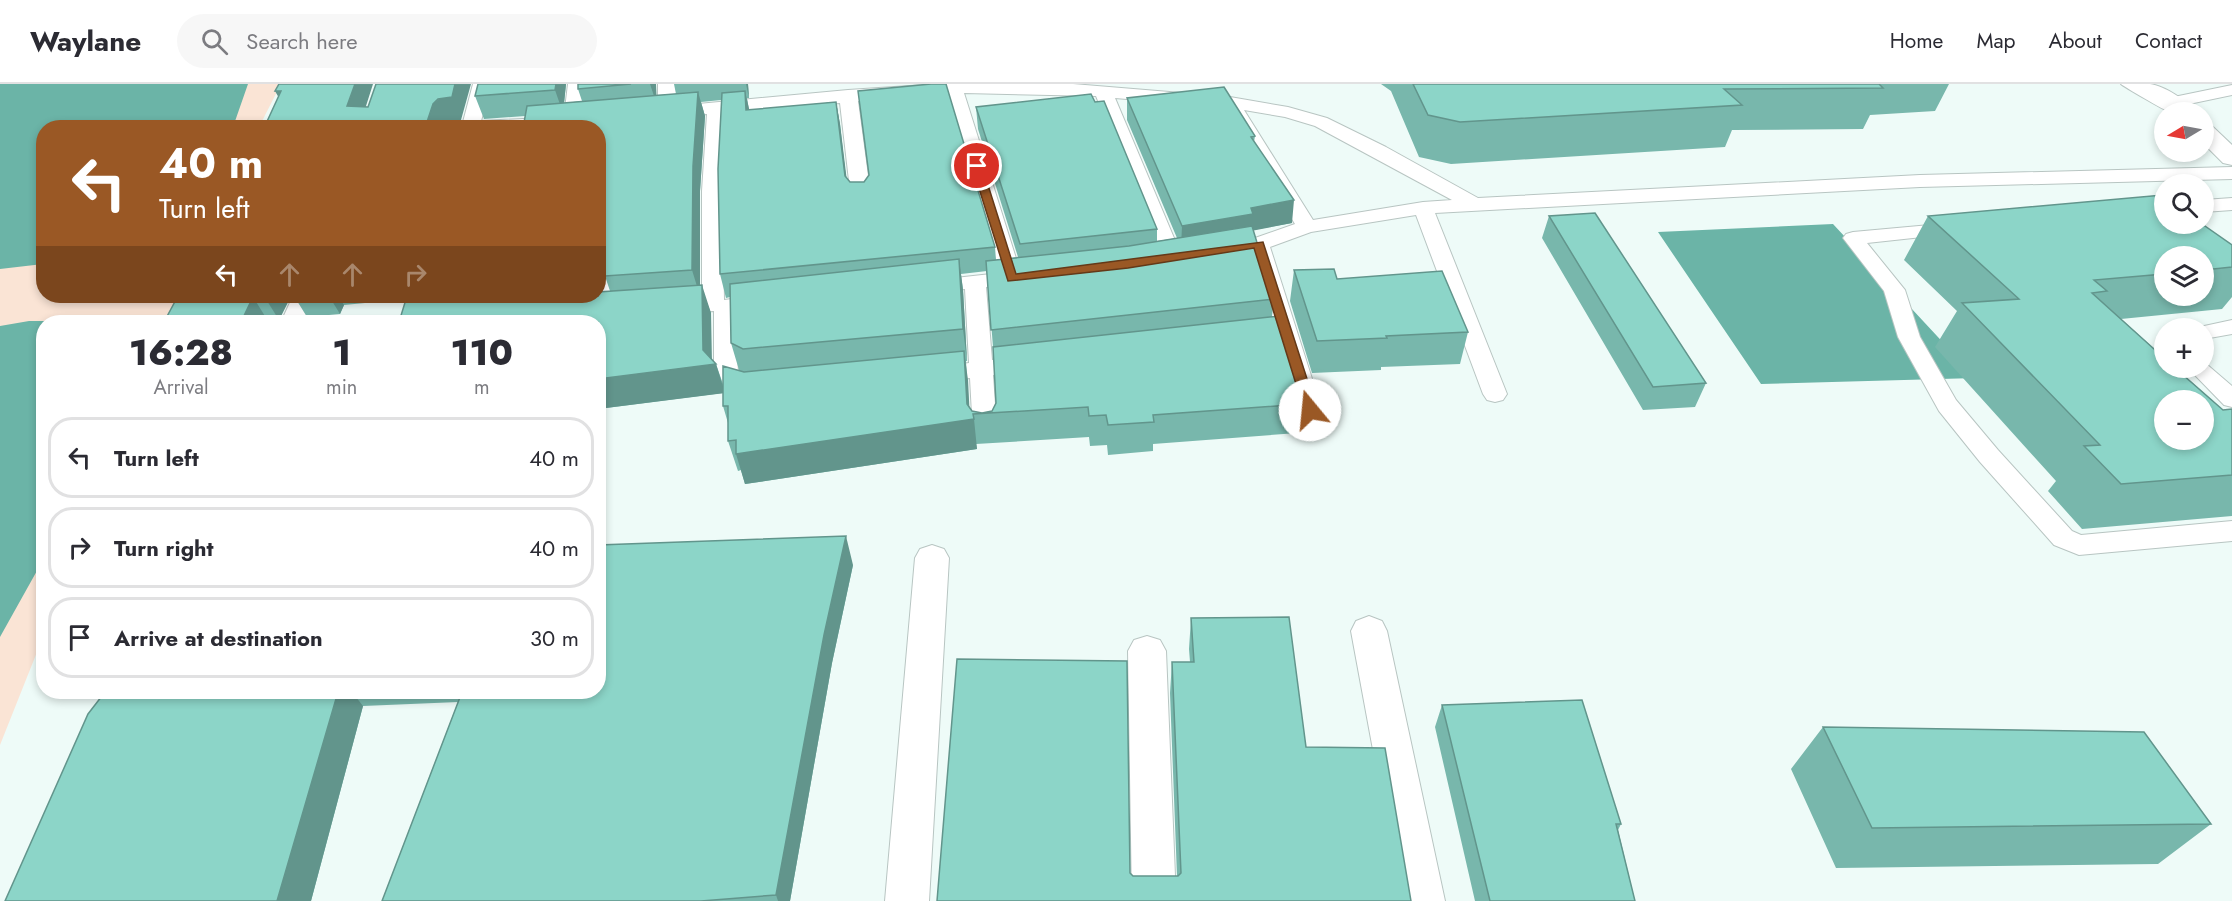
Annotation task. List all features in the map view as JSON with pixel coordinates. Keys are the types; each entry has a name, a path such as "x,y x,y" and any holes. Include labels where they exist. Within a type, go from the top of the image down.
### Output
{"street":[{"path":"2132,84 2165,102"},
{"path":"2214,141 2232,158"},
{"path":"907,901 932,558"},
{"path":"1369,631 1423,901"},
{"path":"1147,651 1155,901"}],"lane":[{"path":"465,120 482,84"},
{"path":"577,84 573,120 596,118"},
{"path":"667,84 668,112"},
{"path":"644,114 848,95 954,88 1103,91 1230,102 1288,112 1321,122 1379,151 1474,204"},
{"path":"954,88 1012,278"},
{"path":"2195,102 2232,90"},
{"path":"1103,91 1172,257"},
{"path":"848,95 861,198"},
{"path":"1230,102 1307,227"},
{"path":"716,107 712,191 726,379 736,387 752,391 768,390"},
{"path":"1150,261 1259,244 1307,227 1423,208 1920,181 2232,173"},
{"path":"2214,205 2232,204"},
{"path":"1423,208 1495,394"},
{"path":"1969,228 1853,238 1894,290 1909,337 1947,405 1989,456 2063,538 2071,543 2079,545 2232,531"},
{"path":"1259,244 1310,410"},
{"path":"907,288 1047,274"},
{"path":"975,283 985,433"},
{"path":"657,308 719,306 783,300"},
{"path":"592,303 590,313 623,310"},
{"path":"2214,330 2232,327"},
{"path":"1264,338 1287,335"},
{"path":"910,376 1051,361"},
{"path":"2210,378 2232,399"}],"shaded area":[{"path":"0,84 281,84 263,120 36,120 36,303 180,303 175,315 36,315 36,655 0,745"},
{"path":"0,84 248,84 235,120 36,120 36,265 0,269"},
{"path":"1833,224 1976,378 1761,384 1658,232"},
{"path":"36,321 36,573 0,637 0,326"}],"building":[{"path":"279,84 355,84 347,106 368,107 376,84 455,84 452,97 438,99 433,104 428,120 268,120 281,91 275,91"},
{"path":"478,84 556,84 555,90 475,96"},
{"path":"578,84 631,84 578,89"},
{"path":"946,84 995,247 720,274 718,169 722,93 745,91 746,110 836,102 845,176 850,182 864,182 869,175 858,91"},
{"path":"1413,84 1879,84 1883,88 1724,89 1742,105 1460,122 1428,115"},
{"path":"1224,87 1255,136 1251,137 1294,200 1251,208 1253,214 1182,226 1127,98"},
{"path":"698,92 693,166 692,270 606,276 606,120 524,120 527,106"},
{"path":"1091,94 1095,102 1104,101 1157,229 1020,244 976,107"},
{"path":"2154,196 2154,234 2214,232 2232,245 2232,267 2214,269 2214,246 2154,246 2154,275 2094,280 2107,291 2092,293 2154,349 2154,378 2186,378 2200,390 2154,390 2154,450 2214,450 2214,402 2223,410 2232,409 2232,475 2121,484 2084,446 2100,445 1962,303 2019,299 1928,216"},
{"path":"1595,213 1706,383 1653,387 1549,216"},
{"path":"1252,226 1274,299 991,330 986,261 1129,246"},
{"path":"959,259 963,329 743,349 731,343 730,284"},
{"path":"1334,269 1337,279 1442,271 1468,332 1317,341 1294,270"},
{"path":"702,285 703,350 716,364 606,378 606,315 401,315 405,303 606,303 606,291"},
{"path":"174,303 250,303 244,315 168,315"},
{"path":"1280,316 1300,381 1305,388 1311,390 1316,403 1153,415 1154,422 1108,425 1106,415 1089,416 1088,407 973,414 974,419 736,454 736,440 728,441 728,406 723,406 723,366 744,372 964,351 967,404 972,411 982,413 992,411 996,403 993,347"},
{"path":"846,536 824,635 776,895 701,901 382,901 459,699 606,699 606,545"},
{"path":"1289,617 1306,747 1385,748 1411,901 937,901 957,659 1127,661 1130,873 1133,876 1178,876 1181,873 1172,662 1194,662 1191,618"},
{"path":"100,699 336,699 277,901 5,901 88,714"},
{"path":"1582,700 1621,824 1616,824 1635,901 1490,901 1442,705"},
{"path":"1823,727 2144,732 2211,824 1872,828"}],"route":[{"path":"977,166 1012,278 1128,265 1259,244 1310,410"}]}
